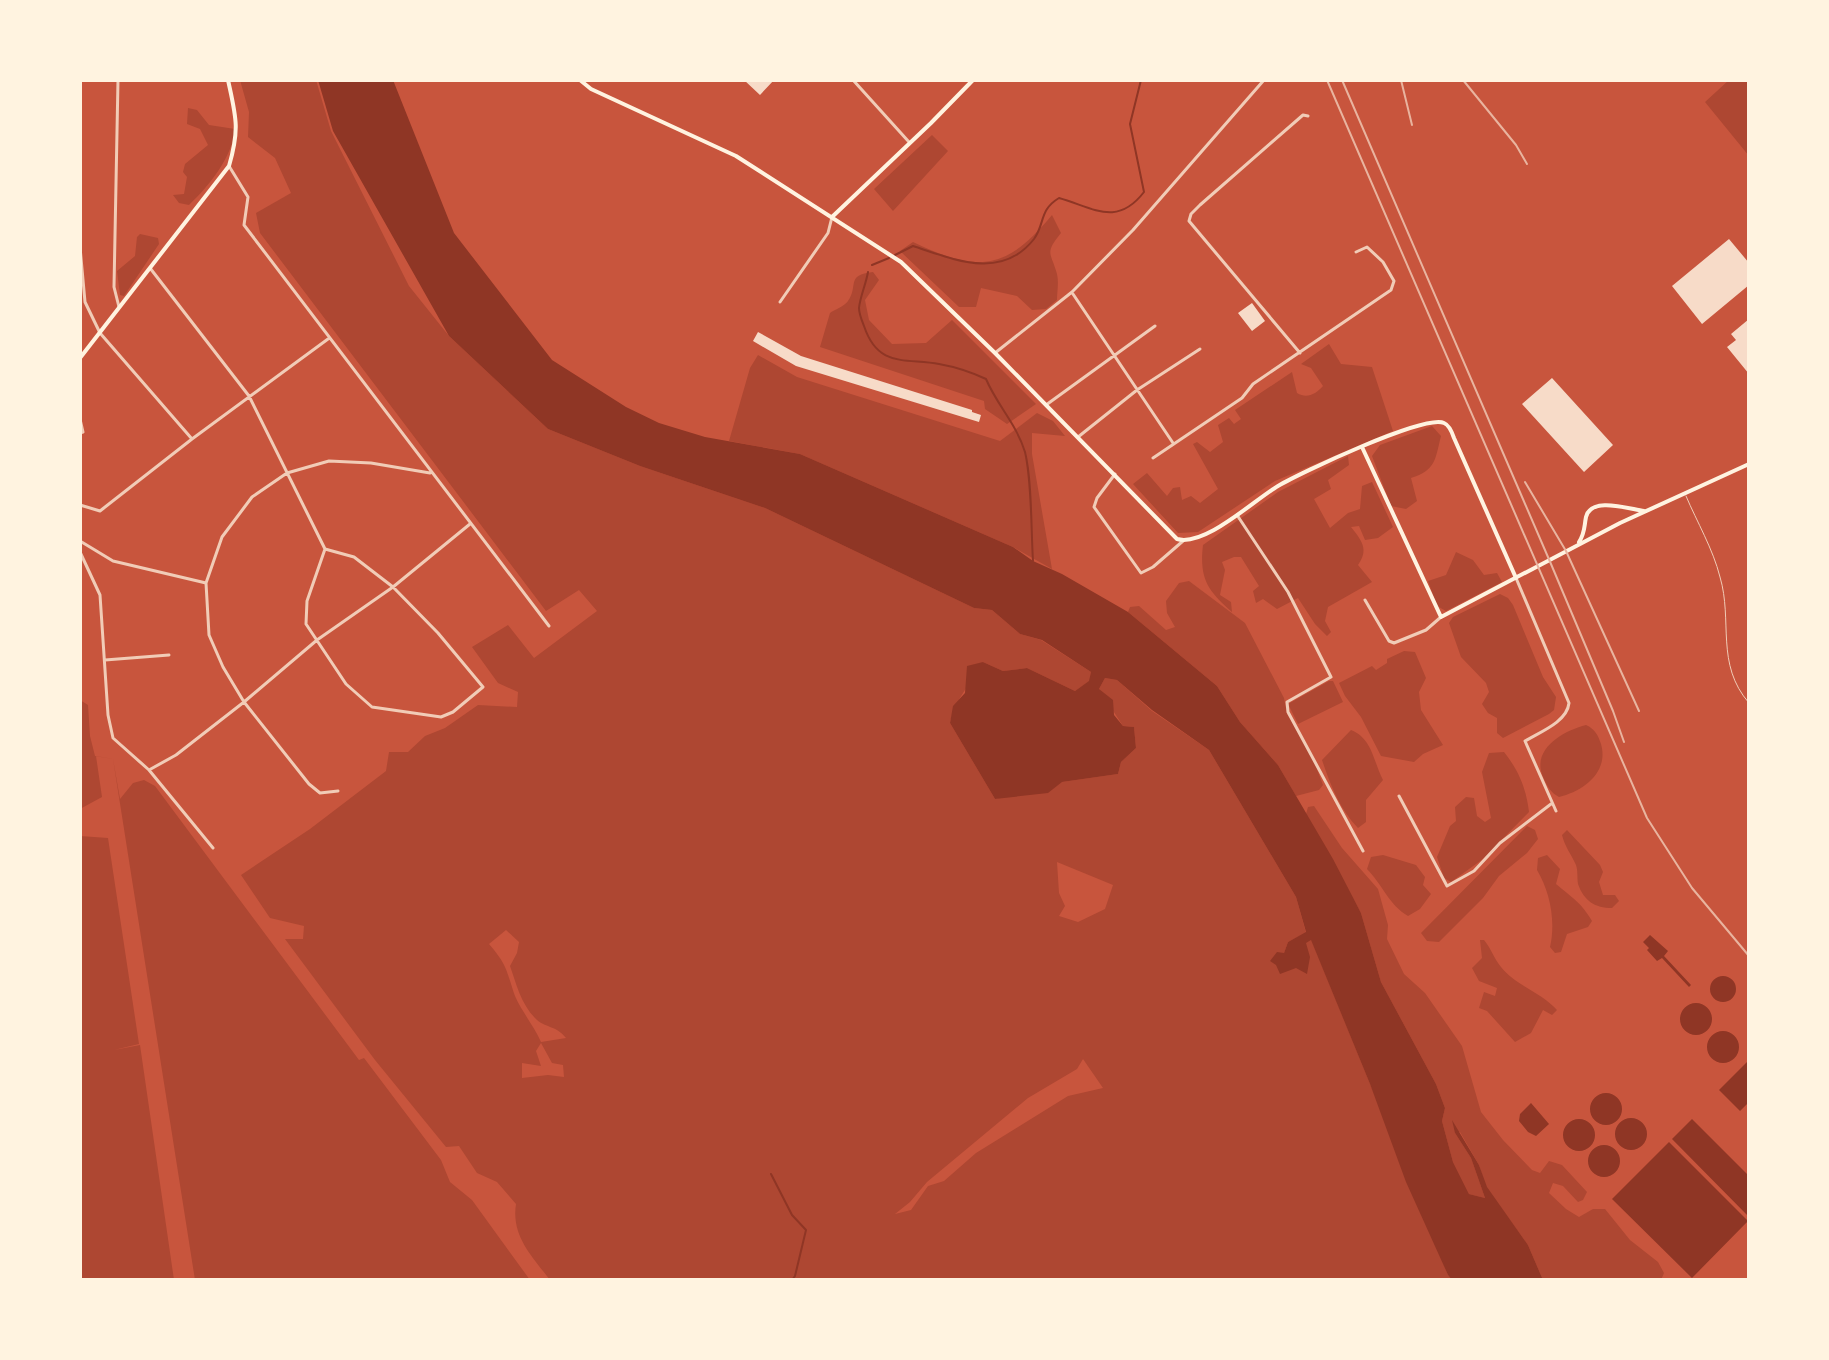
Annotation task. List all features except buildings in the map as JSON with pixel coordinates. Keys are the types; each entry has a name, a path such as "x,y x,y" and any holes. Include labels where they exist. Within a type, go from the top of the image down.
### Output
{"main road":[{"path":"80,358 229,166 238,137 238,123 228,80"},
{"path":"580,80 591,89 736,156 901,262 1115,474 1171,535 1183,541 1208,531 1237,515 1277,486 1420,424 1442,422 1454,438 1516,578"},
{"path":"832,217 970,81"},
{"path":"1362,447 1441,617 1574,546 1749,464"},
{"path":"1574,546 1583,536 1589,510 1600,505 1646,511"},
{"path":"1585,522 1592,530 1601,533"}],"street":[{"path":"118,80 114,287 119,308"},
{"path":"853,80 910,143"},
{"path":"995,353 1072,292 1133,230 1264,80"},
{"path":"1300,353 1189,221 1200,205 1303,115 1308,116"},
{"path":"229,166 248,197 244,225 549,626"},
{"path":"780,302 828,233 832,217"},
{"path":"80,247 85,302 100,333 192,439"},
{"path":"1153,458 1242,398 1253,384 1391,290 1394,281 1383,262 1367,247 1356,252"},
{"path":"150,268 249,396 325,549 307,601 306,624 346,684 372,707 441,717 453,712 483,687 438,633 393,587 354,557 325,549"},
{"path":"1072,292 1173,443"},
{"path":"1046,405 1155,326"},
{"path":"80,505 100,511 328,339"},
{"path":"1078,437 1137,390 1200,349"},
{"path":"80,419 83,432 80,433"},
{"path":"338,791 320,793 309,784 244,702 223,667 209,635 206,583 222,537 252,497 287,473 329,461 371,463 430,473"},
{"path":"1115,474 1094,507 1141,573 1153,567 1183,541"},
{"path":"1237,515 1288,592 1331,677 1287,702 1288,712 1363,851"},
{"path":"149,770 176,755 317,640 393,587 470,524"},
{"path":"80,541 113,561 206,583"},
{"path":"80,552 100,595 108,715 113,738 149,770 213,848"},
{"path":"1516,578 1569,703 1569,709 1561,718 1525,741 1556,811"},
{"path":"1365,600 1389,641 1400,642 1426,630 1441,617"},
{"path":"105,660 169,655"},
{"path":"1399,796 1447,886 1474,871 1500,843 1551,804"}],"lane":[{"path":"1685,493 1720,577 1726,651 1737,689 1749,703"}],"shaded area":[{"path":"240,80 316,80 331,131 409,286 449,336 548,429 640,466 765,508 974,608 992,610 1020,634 1041,640 1091,672 1090,681 1075,691 1027,668 1003,671 983,662 959,699 950,723 995,799 1062,782 1118,774 1121,762 1136,748 1134,727 1123,726 1099,689 1105,678 1117,680 1152,711 1209,750 1296,897 1306,933 1288,942 1284,953 1270,961 1311,939 1452,1280 550,1280 520,1236 516,1204 497,1182 477,1173 459,1146 446,1147 375,1060 285,939 303,939 304,926 270,918 241,875 310,829 386,771 389,752 408,752 425,736 445,728 478,705 517,707 518,692 498,683 472,647 508,625 534,658 597,611 579,590 546,611 260,233 256,213 291,193 275,158 248,137 249,112","holes":["1057,862 1113,885 1105,909 1078,922 1059,916 1065,906 1059,893","506,930 519,942 510,966 523,1000 539,1021 566,1038 541,1042 515,996 503,963 489,944","541,1043 552,1063 563,1065 564,1077 522,1078 522,1063 541,1066 536,1051","1083,1059 1103,1088 1068,1096 976,1153 944,1181 928,1186 911,1210 895,1214 927,1182 1028,1098 1077,1069"]},
{"path":"318,80 393,80 454,233 552,360 626,407 659,423 705,437 800,454 1013,547 1128,612 1217,686 1240,722 1278,765 1361,913 1381,982 1436,1084 1445,1108 1442,1121 1453,1162 1469,1194 1485,1198 1471,1158 1455,1133 1452,1120 1479,1165 1487,1187 1528,1245 1543,1280 1452,1280 1448,1275 1406,1182 1311,940 1306,943 1310,957 1307,974 1296,968 1280,974 1270,961 1277,952 1284,953 1288,942 1306,932 1296,897 1209,750 1152,710 1117,680 1105,678 1099,689 1113,700 1114,715 1123,726 1134,727 1136,748 1121,762 1118,774 1062,782 1048,793 995,799 950,723 953,706 965,693 967,666 983,662 1003,671 1027,668 1075,691 1089,681 1091,672 1042,640 1020,634 992,610 974,608 765,508 640,466 548,429 449,336 333,131"},
{"path":"1729,80 1749,80 1749,156 1705,102"},
{"path":"188,108 197,110 209,125 235,129 218,171 189,205 179,203 173,195 184,194 187,177 183,172 185,164 208,145 200,129 187,124"},
{"path":"932,135 948,151 893,211 874,189"},
{"path":"1052,215 1061,233 1050,253 1058,277 1057,300 1046,309 1032,310 1017,296 981,288 976,307 959,307 900,251 913,242 956,259 990,261 1020,247"},
{"path":"140,234 158,238 159,244 124,296 120,295 117,271 135,256"},
{"path":"873,272 879,280 865,300 869,320 892,344 926,343 952,320 1036,404 1007,424 985,409 984,401 820,347 830,313 848,301 859,276"},
{"path":"1329,344 1341,364 1372,367 1393,431 1275,481 1198,532 1178,533 1133,484 1147,473 1167,496 1173,488 1180,487 1182,500 1191,496 1200,503 1218,489 1193,444 1197,442 1210,452 1223,442 1218,425 1229,418 1234,424 1241,419 1235,410 1292,372 1297,393 1308,396 1317,391 1323,386 1311,368 1301,364"},
{"path":"758,355 797,377 1000,441 1037,413 1053,421 1065,436 1032,433 1032,454 1052,569 1013,547 800,454 729,441 750,368"},
{"path":"1432,426 1441,436 1430,468 1411,478 1417,501 1406,509 1391,506 1372,456 1380,445"},
{"path":"1348,456 1349,465 1328,480 1331,489 1314,499 1330,528 1348,513 1360,509 1362,486 1372,482 1393,527 1378,538 1365,540 1359,526 1351,527 1364,550 1358,565 1372,582 1328,607 1325,621 1331,632 1327,636 1298,598 1277,609 1263,599 1256,603 1253,591 1259,586 1241,557 1234,557 1222,562 1225,570 1220,595 1231,602 1232,612 1207,583 1202,567 1203,545 1278,492"},
{"path":"1456,552 1473,560 1484,575 1497,573 1502,582 1446,611 1437,606 1428,581 1446,575"},
{"path":"1189,581 1245,623 1284,698 1287,714 1312,756 1323,785 1319,790 1296,796 1278,765 1240,722 1217,686 1128,612 1130,607 1139,606 1166,630 1175,627 1167,613 1166,601 1179,583"},
{"path":"1500,594 1513,605 1543,677 1556,697 1554,710 1549,714 1503,738 1497,733 1497,718 1488,713 1482,704 1489,692 1486,683 1461,657 1449,623 1453,617"},
{"path":"1404,651 1415,652 1426,678 1419,692 1421,710 1443,745 1414,762 1381,756 1339,683 1372,666 1376,670 1387,663 1387,659"},
{"path":"1333,681 1343,702 1298,724 1288,704"},
{"path":"80,700 88,705 90,736 102,797 80,809"},
{"path":"1586,725 1594,730 1600,741 1603,754 1598,771 1585,785 1559,797 1543,777 1541,758 1559,737"},
{"path":"1351,730 1368,745 1383,780 1366,800 1366,822 1358,828 1341,805 1322,760"},
{"path":"1504,752 1521,780 1529,812 1483,859 1451,882 1444,878 1437,857 1450,826 1456,821 1455,807 1466,797 1474,798 1477,816 1485,822 1491,818 1482,772 1489,753"},
{"path":"113,759 120,799 133,783 144,780 155,786 359,1060 364,1058 441,1160 450,1182 472,1200 530,1280 195,1280"},
{"path":"1314,806 1342,848 1378,889 1388,925 1387,939 1404,974 1425,993 1462,1046 1481,1112 1532,1170 1540,1173 1549,1161 1562,1165 1587,1192 1578,1202 1563,1186 1553,1183 1549,1193 1579,1217 1593,1209 1605,1209 1630,1240 1658,1262 1664,1273 1661,1280 1543,1280 1528,1245 1486,1187 1479,1165 1460,1132 1455,1133 1471,1158 1485,1198 1469,1194 1453,1162 1442,1121 1445,1108 1436,1084 1381,982 1361,913 1306,814 1308,807"},
{"path":"1527,826 1535,830 1538,839 1527,853 1499,876 1483,898 1439,942 1427,941 1421,933"},
{"path":"1567,830 1600,865 1603,872 1599,882 1603,895 1615,895 1619,901 1612,908 1591,902 1580,890 1576,865 1562,835"},
{"path":"80,836 108,838 139,1044 114,1050 140,1045 174,1280 80,1280"},
{"path":"1383,855 1416,865 1425,877 1423,885 1431,894 1420,909 1408,916 1396,906 1367,869 1371,857"},
{"path":"1547,855 1560,869 1556,884 1580,904 1592,921 1588,927 1567,934 1561,952 1555,953 1550,947 1551,907 1537,870 1538,858"},
{"path":"1650,935 1668,951 1664,956 1691,985 1689,987 1662,958 1657,961 1647,950 1649,948 1643,942"},
{"path":"1480,940 1484,940 1507,973 1557,1010 1552,1015 1543,1010 1531,1033 1515,1042 1487,1011 1479,1008 1484,992 1495,996 1497,988 1479,981 1472,968 1482,958"},
{"path":"1723,976 1732,980 1736,989 1732,998 1723,1002 1714,998 1710,989 1714,980"},
{"path":"1696,1003 1708,1007 1712,1019 1708,1031 1696,1035 1684,1031 1680,1019 1684,1007"},
{"path":"1723,1031 1735,1035 1739,1047 1735,1059 1723,1063 1711,1059 1707,1047 1711,1035"},
{"path":"1749,1060 1749,1102 1740,1111 1719,1090"},
{"path":"1606,1093 1618,1097 1622,1109 1618,1121 1606,1125 1594,1121 1590,1109 1594,1097"},
{"path":"1531,1103 1549,1124 1536,1136 1519,1121 1520,1114"},
{"path":"1631,1118 1643,1122 1647,1134 1643,1146 1631,1150 1619,1146 1615,1134 1619,1122"},
{"path":"1579,1119 1591,1123 1595,1135 1591,1147 1579,1151 1567,1147 1563,1135 1567,1123"},
{"path":"1692,1119 1749,1176 1749,1217 1672,1139"},
{"path":"1669,1142 1748,1221 1692,1278 1612,1199"},
{"path":"1604,1145 1616,1149 1620,1161 1616,1173 1604,1177 1592,1173 1588,1161 1592,1149"}],"waterway":[{"path":"895,255 913,246 960,261 992,263 1007,260 1034,239 1048,207 1059,198 1104,212 1114,212 1134,203 1144,192 1130,124 1141,80"},
{"path":"872,265 889,258"},
{"path":"868,272 859,310 877,349 894,358 945,365 986,379 1012,424 1027,464 1033,561"},
{"path":"771,1174 792,1215 806,1230 792,1280"}],"railway":[{"path":"1327,80 1647,818 1692,888 1749,956"},
{"path":"1342,80 1551,564 1624,742"},
{"path":"1401,80 1412,125"},
{"path":"1463,80 1516,145 1527,164"},
{"path":"1525,482 1566,551 1639,711"}]}
